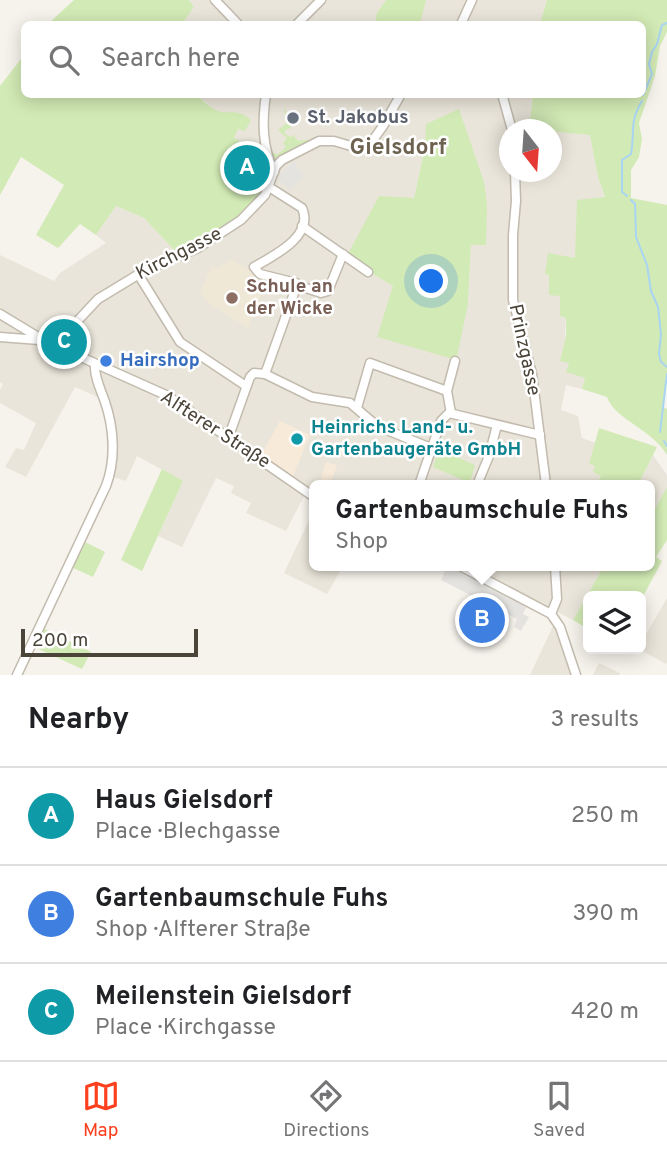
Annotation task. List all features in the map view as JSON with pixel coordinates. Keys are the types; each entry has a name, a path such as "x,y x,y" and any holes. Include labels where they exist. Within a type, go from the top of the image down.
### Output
{"street":[{"path":"215,0 235,21"},
{"path":"300,21 321,0"},
{"path":"462,21 472,0"},
{"path":"266,98 263,134 274,172"},
{"path":"274,172 282,160 319,141 334,141 361,149 368,147 399,98"},
{"path":"503,98 509,119"},
{"name":"Kirchgasse","path":"54,345 74,327 93,302 138,274 191,252 248,215 261,202 274,172"},
{"name":"Prinzgasse","path":"515,182 512,292 532,373 545,480"},
{"path":"269,187 303,209 305,215 290,246 254,267 260,274 296,283 321,293 328,291 343,254"},
{"path":"302,226 368,272"},
{"path":"138,274 180,342 246,386"},
{"path":"265,374 298,285"},
{"name":"Alfterer Straße","path":"0,314 43,340 168,396 309,493"},
{"path":"74,327 75,355"},
{"path":"0,337 43,340"},
{"path":"451,412 447,391 455,361"},
{"path":"357,408 370,363 447,391"},
{"path":"17,675 106,485 113,464 107,408 94,372 94,364"},
{"path":"229,436 246,386 254,373 265,374 312,397 344,401 357,408 376,426 431,449"},
{"path":"451,412 540,435"},
{"path":"421,480 442,419 451,412"},
{"path":"479,480 497,425"},
{"path":"469,571 551,614 560,627 576,675"},
{"path":"551,614 557,599 555,571"}],"shaded area":[{"path":"189,0 547,0 541,21 184,21 194,7"},
{"path":"200,98 533,98 530,119 499,119 499,182 562,182 562,132 590,134 605,198 575,258 546,274 560,296 560,316 566,318 565,335 569,363 585,378 582,389 566,385 561,410 578,416 582,438 596,443 589,464 595,466 601,476 599,480 309,480 309,500 304,496 286,531 246,513 251,503 231,493 234,486 216,478 182,547 158,536 183,481 137,456 126,481 107,475 110,445 102,399 75,387 26,477 5,467 16,448 24,450 36,423 0,403 3,384 0,382 0,255 54,281 60,273 106,243 96,235 116,206 144,218 177,253 209,105","holes":["427,137 471,245 468,304 393,286 371,273 414,198"]},
{"path":"294,161 304,176 290,190 279,180 281,173"},
{"name":"Schule an der Wicke","path":"230,260 268,279 248,328 209,303 200,293 212,266 218,268"},
{"path":"280,421 310,435 293,476 261,455"},
{"path":"653,455 667,475 667,487 655,509 655,480 640,480"},
{"path":"326,462 337,465 332,480 321,480"},
{"path":"309,520 309,571 340,571 327,594 284,573"},
{"path":"445,571 457,571 527,605 523,614 529,617 521,631 514,627 517,619 441,580"},
{"path":"478,571 601,571 590,591 583,591 583,603 573,620"},
{"path":"667,598 666,664 646,653 646,634"},
{"path":"554,624 572,675 530,675"},
{"path":"599,663 620,673 620,675 593,675"}],"green space":[{"path":"74,0 189,0 194,7 184,21 51,21"},
{"path":"386,0 426,0 421,21 376,21 377,13"},
{"path":"547,0 667,0 667,32 660,46 655,76 639,123 642,139 639,157 631,170 631,198 667,205 667,374 663,407 667,409 667,455 652,438 617,412 607,397 582,389 585,378 566,372 569,363 560,361 566,336 566,318 560,316 560,296 549,295 549,275 545,274 548,253 575,258 577,200 605,197 598,177 590,135 562,132 562,119 530,119 533,98 646,98 646,21 541,21"},
{"path":"21,59 21,98 200,98 219,111 236,112 251,120 245,131 238,129 234,138 239,140 235,149 241,152 236,170 253,177 258,166 266,171 268,177 254,202 243,213 218,232 177,253 144,218 116,206 96,235 80,224 58,248 36,235 64,185 21,157 0,195 0,86"},
{"path":"284,105 291,128 285,130 285,134 291,137 293,135 298,141 321,138 277,158 271,156 268,144 277,155 286,147 283,143 287,138 278,130 286,124"},
{"path":"459,109 484,182 487,205 486,245 471,245 468,304 457,357 453,359 377,337 393,286 371,273 372,271 348,254 379,196 414,198 425,147 426,124"},
{"path":"599,428 657,447 640,480 599,480 601,476 593,472 595,466 589,464"},
{"path":"442,441 462,448 459,458 475,465 471,480 463,480 433,467"},
{"path":"162,469 183,481 142,571 121,560"},
{"path":"667,487 667,540 656,557 662,561 646,591 590,591 601,571 655,571 655,509"},
{"path":"83,541 105,552 93,577 71,567"},
{"path":"583,603 583,626 573,620"},
{"path":"43,628 91,652 82,669 34,647"}],"waterway":[{"path":"646,88 652,74 649,64 652,52 662,25 667,23"},
{"path":"627,196 622,192 622,160 631,154 634,121 642,101"},
{"path":"631,200 635,204 636,237 658,307 661,334 659,354 661,362 667,367"},
{"path":"660,432 667,374"},
{"path":"664,441 667,446"}],"place":[{"name":"St. Jakobus","path":"293,118"},
{"name":"Haus Gielsdorf","path":"247,168"},
{"name":"Schule an der Wicke","path":"232,298"},
{"name":"Meilenstein Gielsdorf","path":"64,342"},
{"name":"Hairshop","path":"106,361"},
{"name":"Heinrichs Land- u. Gartenbaugeräte GmbH","path":"297,439"},
{"name":"Gartenbaumschule Fuhs","path":"482,620"}],"district":[{"name":"Gielsdorf","path":"398,148"}]}
